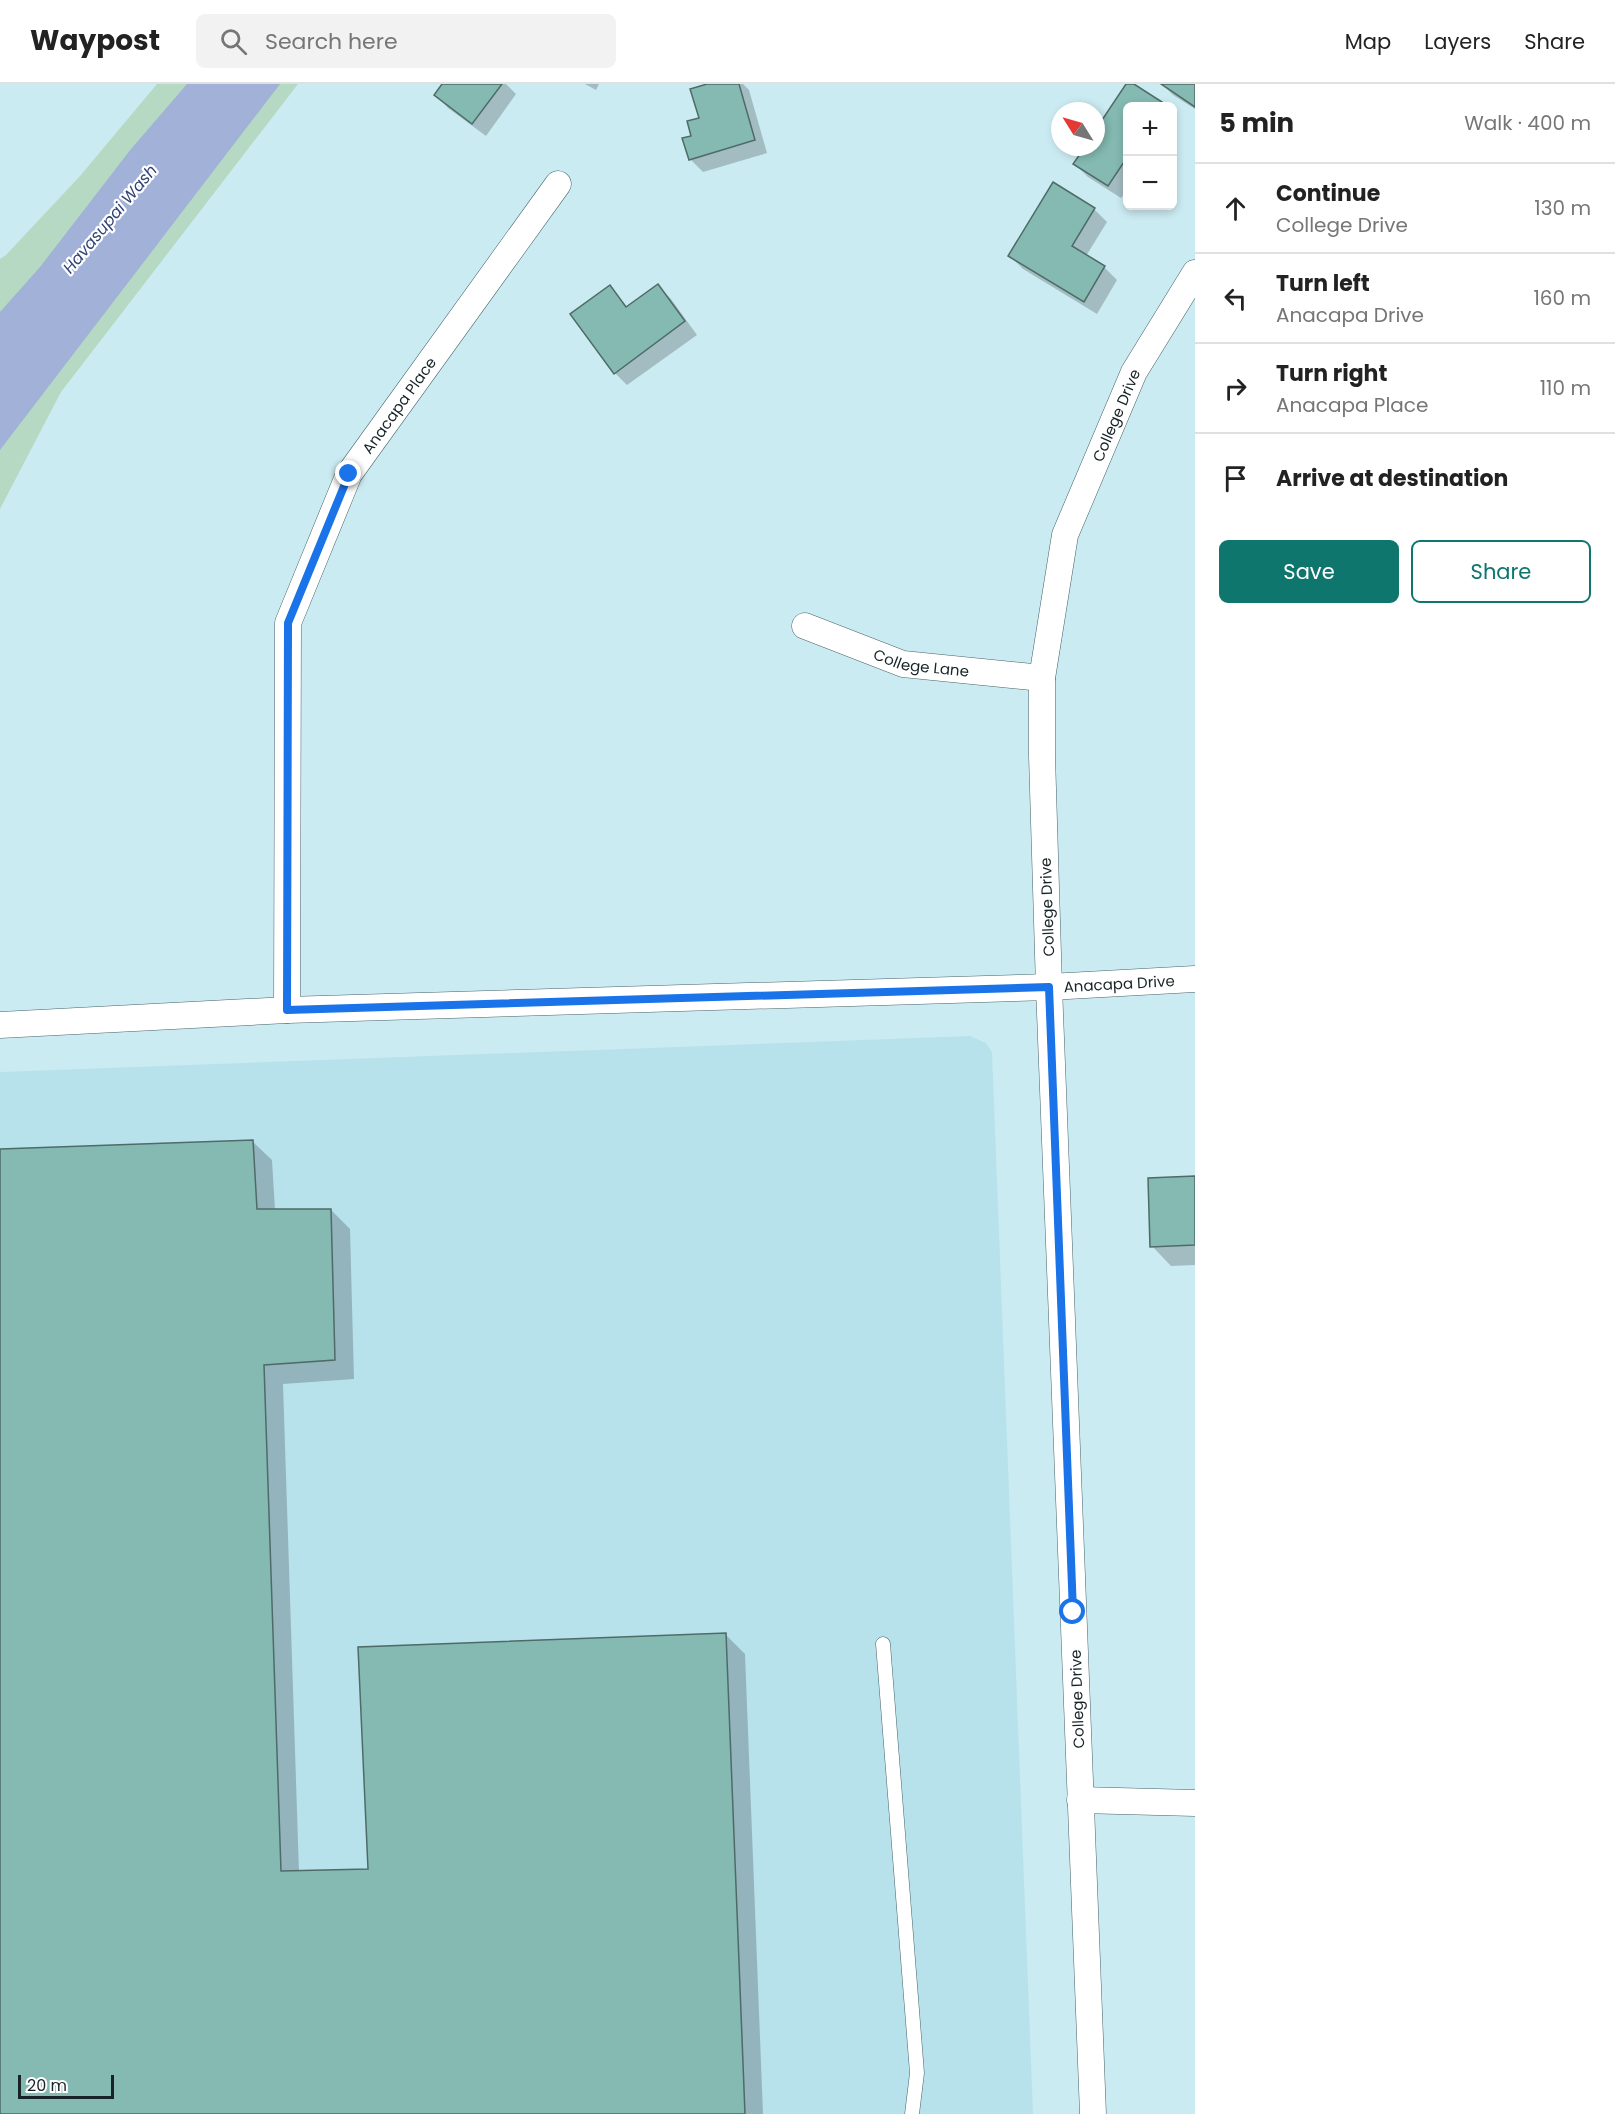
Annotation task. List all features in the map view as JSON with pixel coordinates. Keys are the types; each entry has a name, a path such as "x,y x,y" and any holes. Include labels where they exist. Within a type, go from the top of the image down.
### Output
{"street":[{"name":"Anacapa Place","path":"287,1010 288,623 349,474 558,184"},
{"name":"College Drive","path":"1093,2114 1049,987 1042,678 1065,535 1134,372 1195,273"},
{"name":"College Lane","path":"805,627 903,664 1042,678"},
{"name":"Anacapa Drive","path":"0,1025 287,1010 1049,987 1195,979"},
{"path":"1080,1800 1195,1803"}],"lane":[{"path":"883,1644 917,2073 912,2114"}],"shaded area":[{"path":"970,1036 986,1043 992,1052 1033,2114 0,2114 0,1072"}],"green space":[{"path":"157,84 298,84 61,392 0,509 0,259 80,176"}],"water":[{"name":"Havasupai Wash","path":"187,84 280,84 0,450 0,312 40,267 131,149"}],"building":[{"path":"442,84 502,84 472,124 434,95"},
{"path":"707,84 739,84 755,140 689,160 682,138 691,136 687,121 699,118 690,89"},
{"path":"1126,84 1134,84 1162,102 1123,102 1123,164 1108,186 1073,164 1079,156 1105,156 1105,116"},
{"path":"1161,84 1195,84 1195,107"},
{"path":"1053,182 1095,208 1072,246 1105,266 1084,302 1008,256"},
{"path":"658,284 685,321 614,374 570,314 610,285 626,307"},
{"path":"253,1140 257,1209 331,1209 335,1360 264,1365 281,1871 368,1869 358,1647 726,1633 745,2114 0,2114 0,1149"},
{"path":"1195,1176 1195,1245 1150,1247 1148,1178"}],"route":[{"path":"349,474 288,623 287,1010 1049,987 1073,1612"}]}
